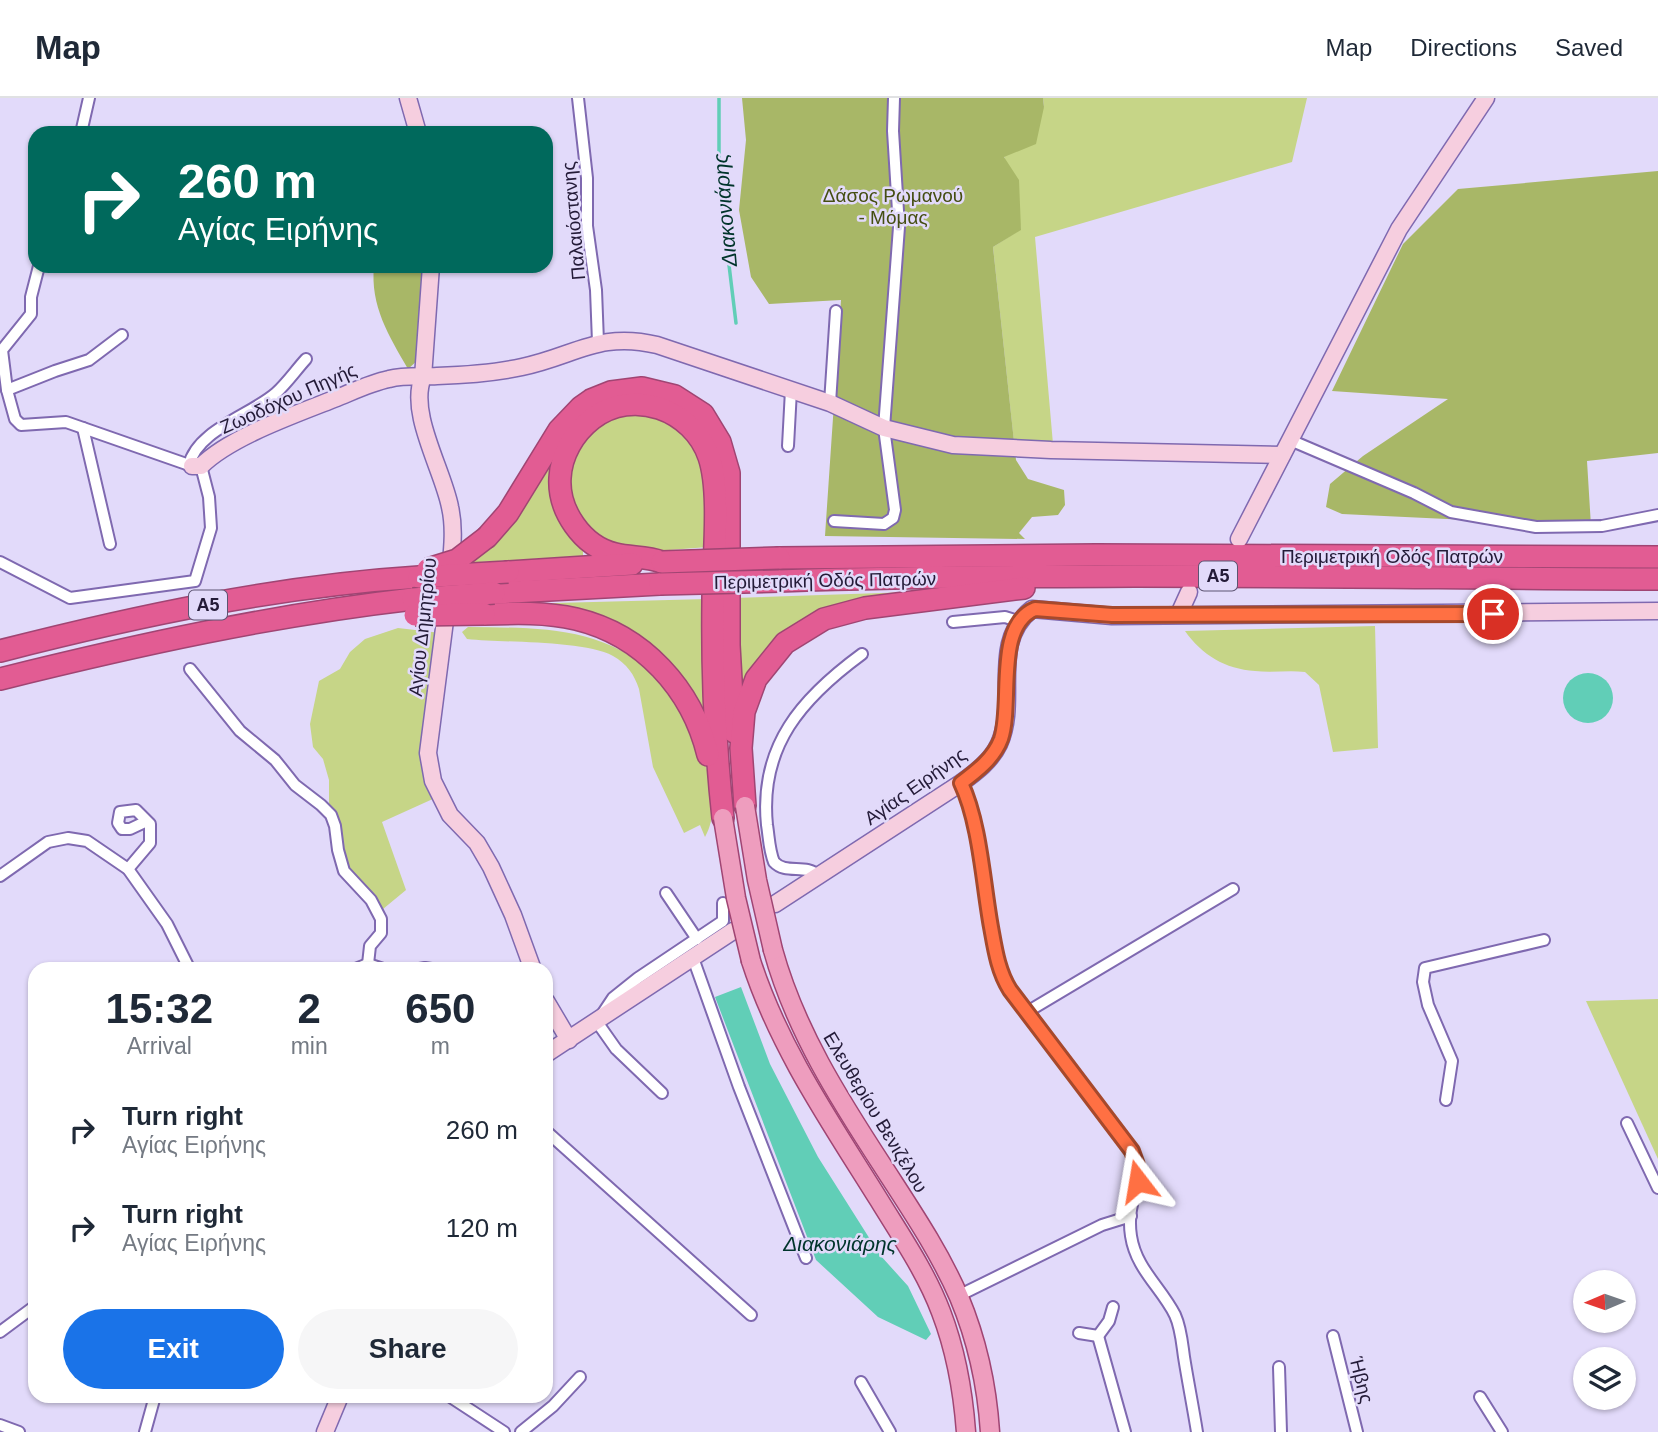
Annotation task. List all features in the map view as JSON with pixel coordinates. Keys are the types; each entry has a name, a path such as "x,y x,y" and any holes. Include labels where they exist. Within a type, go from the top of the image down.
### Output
{"highway":[{"path":"420,574 457,560 487,537 508,513 559,430 580,407 591,400 611,392 642,388 675,396 703,414 720,442 729,473 731,710 745,806"},
{"path":"662,562 648,557 613,553 595,545 571,520 561,497 561,465 573,439 593,417 615,407 636,404 676,415 696,432 710,459 714,504 713,708 723,818"},
{"name":"Περιμετρική Οδός Πατρών","path":"420,574 779,558 1096,555 1658,557"},
{"name":"Α5","path":"0,651 111,623 275,593 420,574"},
{"name":"Περιμετρική Οδός Πατρών","path":"0,679 93,656 332,609 414,607 494,593 660,584 1144,575 1658,579"},
{"path":"745,806 741,733 749,694 766,664 785,643 824,619 864,608 1056,586 1406,579"},
{"path":"414,607 484,614 534,613 576,619 622,637 651,658 678,688 696,720 706,747 723,818"}],"main road":[{"name":"Ελευθερίου Βενιζέλου","path":"745,806 761,899 773,950 791,1004 811,1049 925,1232 958,1296 984,1377 990,1432"},
{"path":"723,818 736,898 751,961 769,1010 800,1072 914,1256 941,1311 957,1367 964,1401 966,1432"}],"street":[{"path":"83,126 89,98"},
{"path":"408,98 416,126"},
{"name":"Παλαιόστανης","path":"578,98 587,178 587,226 596,290 598,342"},
{"path":"834,521 884,524 893,519 895,510 884,428 900,227 892,131 894,98"},
{"path":"1239,539 1399,229 1486,98"},
{"path":"37,273 31,297 31,314 2,350 7,390 15,419 21,425 62,422 194,466"},
{"name":"Αγίου Δημητρίου","path":"430,273 423,377 419,386 421,411 444,482 453,526 445,629 428,752 430,768 446,808 477,844 491,867 530,962"},
{"path":"830,403 836,311"},
{"path":"7,390 89,360 122,335"},
{"name":"Ζωοδόχου Πηγής","path":"194,466 224,448 316,406 389,379 524,367 598,342 612,340 642,341 830,403 884,428 953,445 1282,455"},
{"path":"0,562 70,598 195,581 211,528 209,497 194,466 192,452 217,431 276,393 306,359"},
{"path":"788,446 791,390"},
{"path":"83,428 110,544"},
{"path":"1290,440 1414,493 1451,512 1536,527 1602,526 1658,515"},
{"path":"1179,614 1189,592"},
{"path":"953,622 1005,617 1021,622 1035,609 1103,615 1558,614 1658,611"},
{"name":"Αγίας Ειρήνης","path":"775,904 961,783 983,765 1000,741 1006,710 1008,649 1013,633 1021,622"},
{"path":"819,876 811,870 783,868 774,862 769,836 766,785 773,760 794,719 830,678 862,654"},
{"path":"190,669 240,731 267,753 295,785 331,816 344,871 371,900 381,919 381,933 370,946 368,962"},
{"path":"961,783 972,814 994,944 1006,983 1132,1151 1137,1165 1138,1181 1131,1216 1131,1237 1138,1260 1170,1306 1179,1327 1197,1432"},
{"path":"128,869 150,844 150,824 147,821"},
{"path":"0,877 44,844 68,838 87,841 128,869 167,923 186,962"},
{"path":"1027,1012 1233,888"},
{"path":"666,893 697,939"},
{"path":"597,1022 613,998 723,921 723,903"},
{"path":"553,1050 733,931"},
{"path":"1446,1100 1452,1061 1428,1005 1423,982 1426,968 1544,940"},
{"path":"693,958 806,1258"},
{"path":"553,1013 569,1040"},
{"path":"597,1022 616,1049 662,1093"},
{"path":"1627,1123 1658,1188"},
{"path":"553,1137 751,1315"},
{"path":"958,1296 1102,1225 1131,1216"},
{"path":"1098,1336 1109,1321 1113,1307"},
{"path":"0,1332 28,1311"},
{"path":"1079,1333 1098,1336"},
{"path":"1098,1336 1125,1432"},
{"name":"Ήβης","path":"1333,1336 1357,1432"},
{"path":"1279,1367 1281,1432"},
{"path":"521,1432 552,1406 580,1377"},
{"path":"861,1382 890,1432"},
{"path":"1480,1397 1502,1432"},
{"path":"145,1432 153,1403"},
{"path":"325,1432 338,1403"},
{"path":"460,1403 504,1432"},
{"path":"0,1425 19,1432"}],"shaded area":[{"path":"1043,98 1307,98 1292,162 1035,237 1053,444 1014,442 993,247 1021,229 1004,156 1044,107"},
{"path":"638,411 676,424 704,462 708,547 644,552 597,539 570,502 568,469 586,434 604,419"},
{"path":"558,447 583,556 463,563"},
{"path":"941,591 834,607 741,699 734,598"},
{"path":"707,599 709,729 691,692 670,662 643,638 623,626 613,621 475,605"},
{"path":"1375,626 1378,748 1333,752 1319,685 1305,672 1261,672 1224,664 1207,654 1185,631"},
{"path":"468,627 566,632 612,646 653,674 675,699 710,780 712,815 705,837 700,825 684,833 653,767 639,689 622,662 600,651 583,647 467,639 462,632"},
{"path":"398,628 441,633 429,719 435,798 382,822 406,890 383,909 349,874 339,830 329,804 329,780 323,759 313,747 310,724 319,681 340,669 350,652 365,639"},
{"path":"1658,999 1658,1159 1586,1001"}],"green space":[{"name":"Δάσος Ρωμανού - Μόμας","path":"742,98 1043,98 1044,107 1036,144 1004,157 1019,180 1021,230 993,247 1016,460 1028,479 1064,490 1065,505 1058,515 1032,517 1019,533 1025,539 825,536 841,300 769,304 751,277 739,210 746,140"},
{"path":"1658,171 1658,453 1587,461 1591,526 1342,514 1326,507 1330,484 1363,456 1448,399 1332,391 1403,244 1458,189"},
{"path":"374,273 425,273 419,359 408,369 382,320"}],"water":[{"path":"1588,673 1605,681 1613,698 1605,715 1588,723 1571,715 1563,698 1571,681"},
{"name":"Διακονιάρης","path":"741,987 770,1064 818,1157 880,1255 908,1286 931,1334 926,1340 878,1317 816,1260 715,997"}],"waterway":[{"name":"Διακονιάρης","path":"719,98 719,182 736,323"}],"route":[{"path":"1138,1181 1136,1159 1126,1141 1010,990 1003,977 994,944 972,814 961,783 983,765 1000,741 1006,710 1008,649 1013,633 1027,614 1035,609 1112,615 1493,614"}]}
